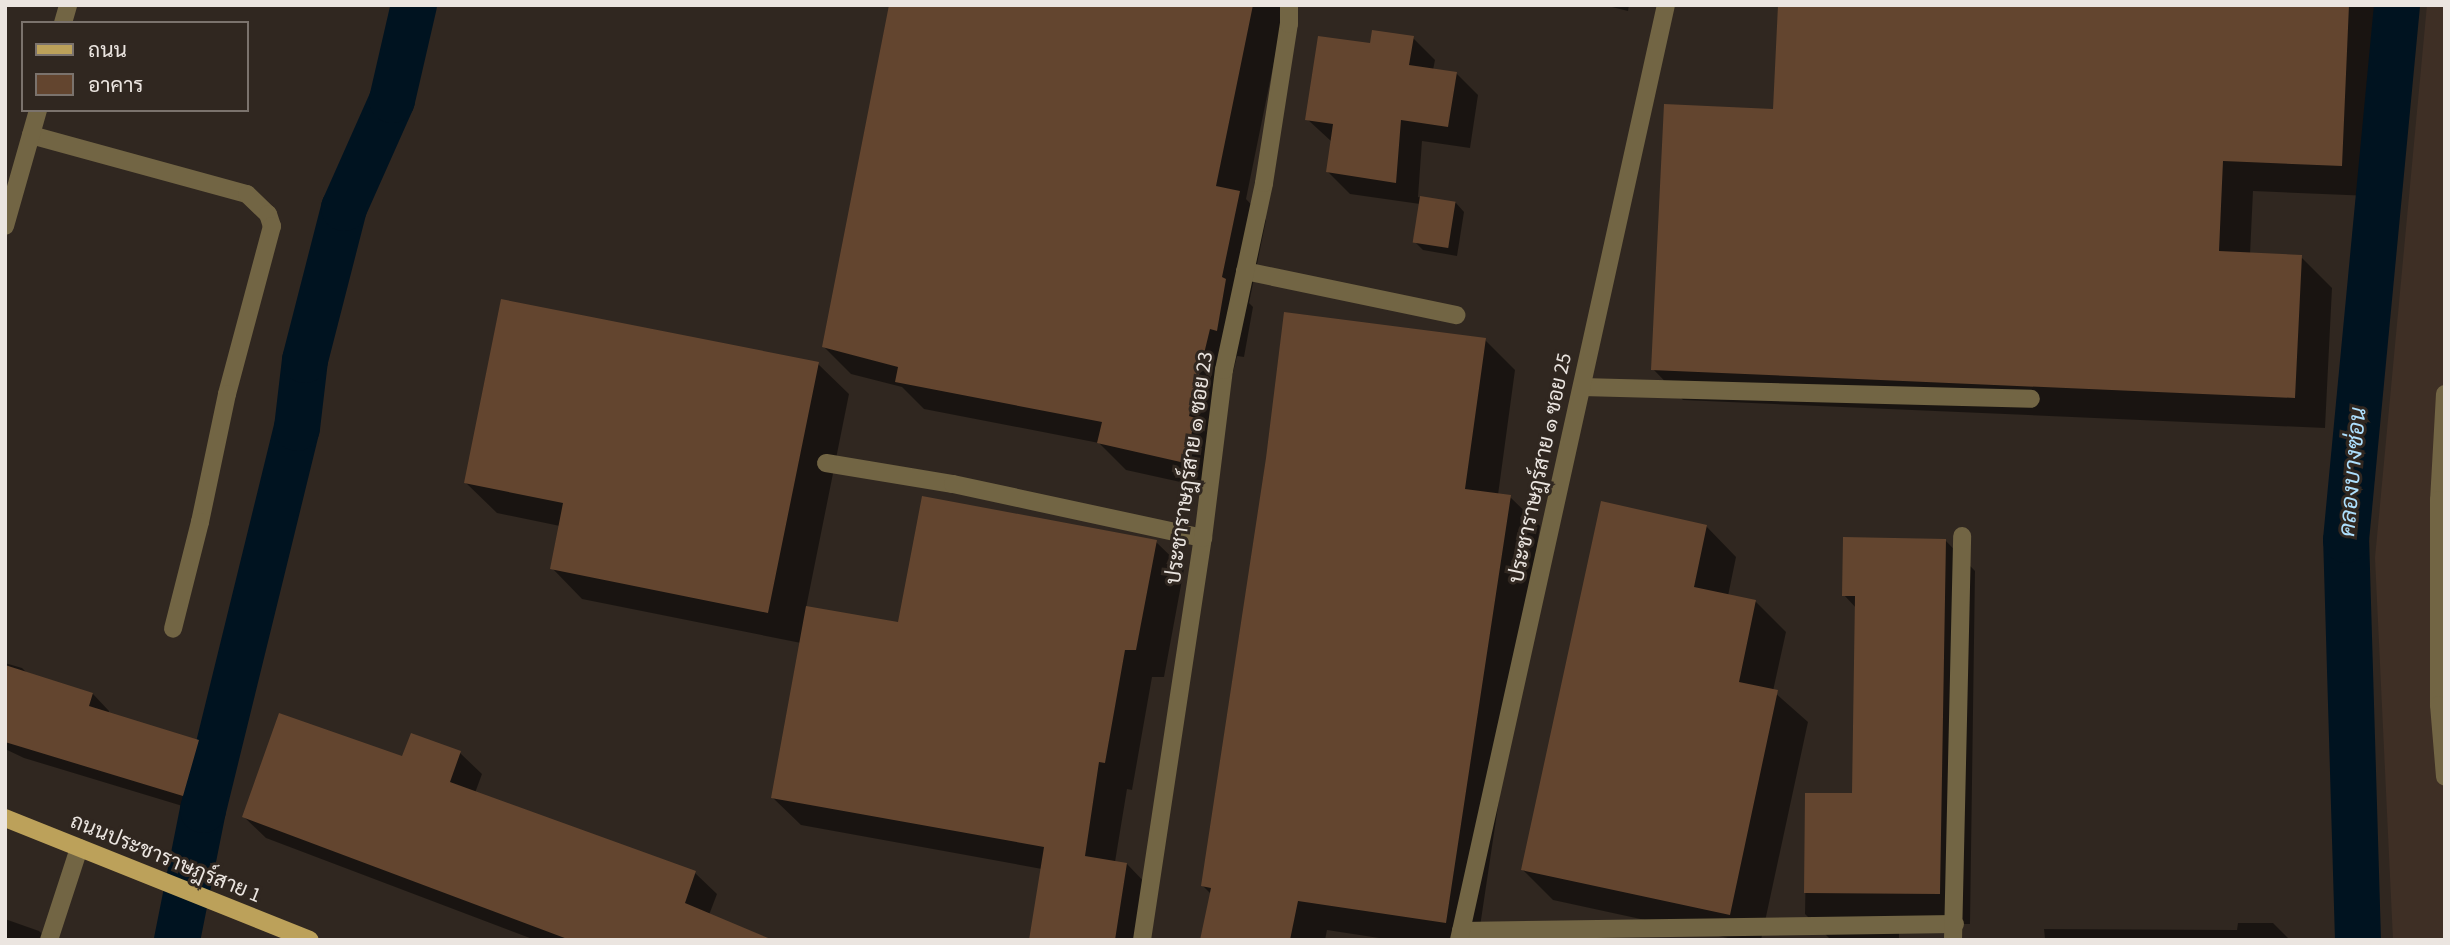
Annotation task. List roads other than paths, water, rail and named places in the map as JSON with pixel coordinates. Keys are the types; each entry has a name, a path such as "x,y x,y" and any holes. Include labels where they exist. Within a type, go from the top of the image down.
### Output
{"main road":[{"name":"ถนนประชาราษฎร์สาย 1","path":"5,818 310,940"}],"street":[{"name":"ประชาราษฎร์สาย ๑ ซอย 23","path":"1142,940 1203,538 1224,370 1264,183 1289,24 1289,5"},
{"name":"ประชาราษฎร์สาย ๑ ซอย 25","path":"1460,935 1666,5"},
{"path":"5,226 37,112"},
{"path":"31,135 247,194 268,214 272,226 227,394 200,522 173,629"},
{"path":"1245,271 1456,315"},
{"path":"1581,387 2031,399"},
{"path":"2445,394 2439,499 2439,691 2445,777"},
{"path":"826,463 953,484 1203,538"},
{"path":"1460,935 1954,932 1962,536"},
{"path":"50,940 79,848"}],"waterway":[{"path":"177,940 203,810 297,428 305,360 344,208 392,100 414,5"},
{"name":"คลองบางซ่อน","path":"2358,940 2346,540 2397,5"}]}
